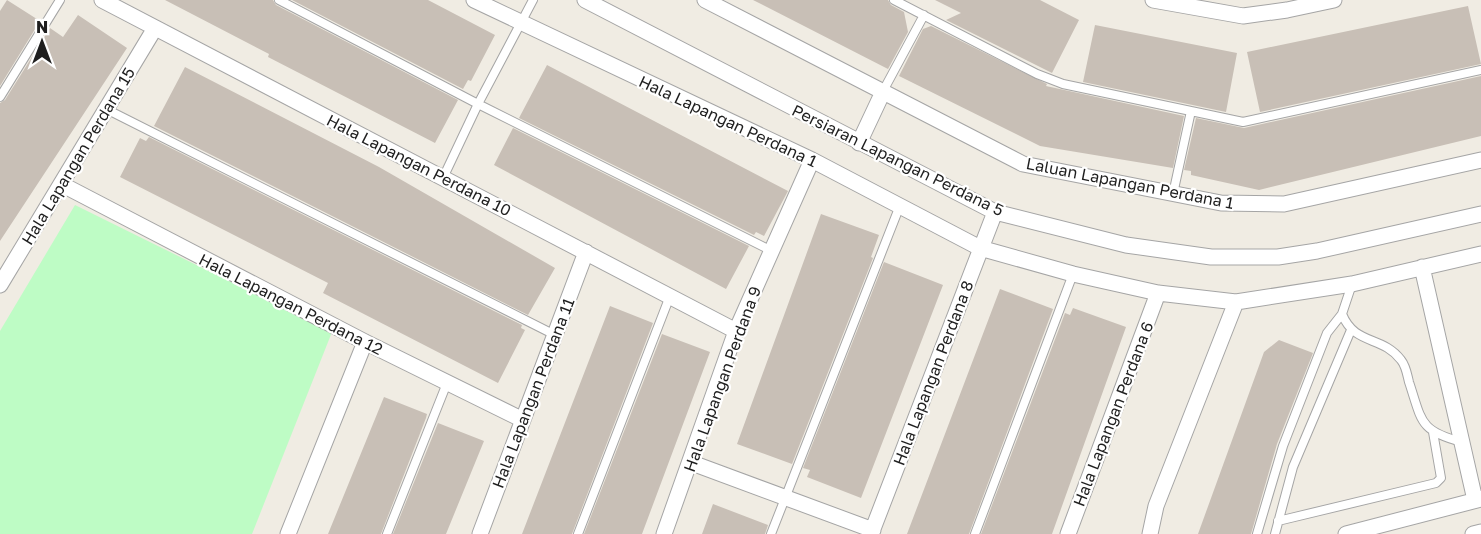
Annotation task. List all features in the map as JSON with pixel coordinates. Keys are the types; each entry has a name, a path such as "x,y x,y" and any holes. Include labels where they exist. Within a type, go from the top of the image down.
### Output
{"street":[{"name":"Hala Lapangan Perdana 10","path":"102,0 736,331"},
{"name":"Hala Lapangan Perdana 1","path":"474,0 812,160 980,248 1073,274 1158,293 1236,302 1352,284 1481,254"},
{"name":"Persiaran Lapangan Perdana 5","path":"585,0 995,212 1126,245 1211,257 1278,257 1317,251 1481,214"},
{"name":"Laluan Lapangan Perdana 1","path":"705,0 882,94 1023,164 1221,203 1284,204 1481,160"},
{"path":"1153,0 1191,4 1243,16 1288,5 1334,0"},
{"name":"Hala Lapangan Perdana 15","path":"0,285 155,28"},
{"path":"859,143 882,94"},
{"name":"Hala Lapangan Perdana 9","path":"664,534 692,464 736,331 770,250 812,160"},
{"name":"Hala Lapangan Perdana 12","path":"61,184 365,342 523,420"},
{"name":"Hala Lapangan Perdana 8","path":"872,532 995,212"},
{"name":"Hala Lapangan Perdana 11","path":"480,534 586,252"},
{"path":"1346,534 1478,500 1462,442 1422,267"},
{"name":"Hala Lapangan Perdana 6","path":"1068,534 1158,293"},
{"path":"1150,534 1156,506 1236,302"},
{"path":"288,534 365,342"},
{"path":"692,464 872,532"},
{"path":"1473,534 1481,532"}],"lane":[{"path":"0,97 60,0"},
{"path":"279,0 478,104 770,250"},
{"path":"443,178 478,104 533,0"},
{"path":"894,0 1037,74 1063,84 1243,122 1481,70"},
{"path":"882,94 924,15"},
{"path":"106,109 555,336"},
{"path":"1173,194 1191,111"},
{"path":"771,534 900,208"},
{"path":"975,534 1073,274"},
{"path":"1257,534 1283,446 1327,333 1342,314 1352,284"},
{"path":"578,534 670,296"},
{"path":"1342,314 1351,330 1391,347 1404,364 1423,423 1433,432 1462,442"},
{"path":"1275,534 1293,467 1351,330"},
{"path":"387,534 447,383"},
{"path":"1278,521 1436,483 1441,478 1433,432"}],"green space":[{"path":"75,205 332,332 252,534 0,534 0,331"}],"building":[{"path":"7,0 40,21 0,86 0,11"},
{"path":"165,0 273,0 276,5 458,100 435,143 268,57 269,54"},
{"path":"292,0 428,0 495,35 471,81 468,80 463,89"},
{"path":"753,0 888,0 891,5 904,12 908,32 888,69"},
{"path":"935,0 1040,0 1079,20 1052,73 946,20 961,13"},
{"path":"1468,6 1481,64 1260,112 1247,52"},
{"path":"78,15 127,48 0,241 0,103 5,100 50,28 63,37"},
{"path":"1095,25 1237,53 1226,112 1083,82"},
{"path":"931,26 1047,84 1046,86 1184,116 1173,168 1040,146 899,76 923,29"},
{"path":"547,65 788,191 764,236 756,232 754,235 519,118"},
{"path":"185,67 379,167 555,268 528,315 154,126"},
{"path":"1481,76 1481,136 1259,190 1191,175 1191,171 1184,170 1196,118 1244,128"},
{"path":"513,128 749,246 726,289 494,165"},
{"path":"149,137 522,325 521,328 525,330 498,383 323,293 328,283 120,177 140,138 146,141"},
{"path":"821,214 879,235 871,257 873,258 792,464 737,444"},
{"path":"884,262 943,285 861,498 807,477 810,470 803,468"},
{"path":"1000,289 1053,309 969,534 907,534"},
{"path":"610,306 653,323 572,534 522,534"},
{"path":"1073,308 1126,327 1052,534 981,534 1065,313 1070,315"},
{"path":"662,334 710,352 642,534 584,534"},
{"path":"1279,340 1313,353 1277,444 1251,534 1198,534 1264,352"},
{"path":"384,397 427,414 381,534 328,534"},
{"path":"438,423 484,441 446,534 393,534"},
{"path":"713,504 768,525 765,534 702,534"}]}
